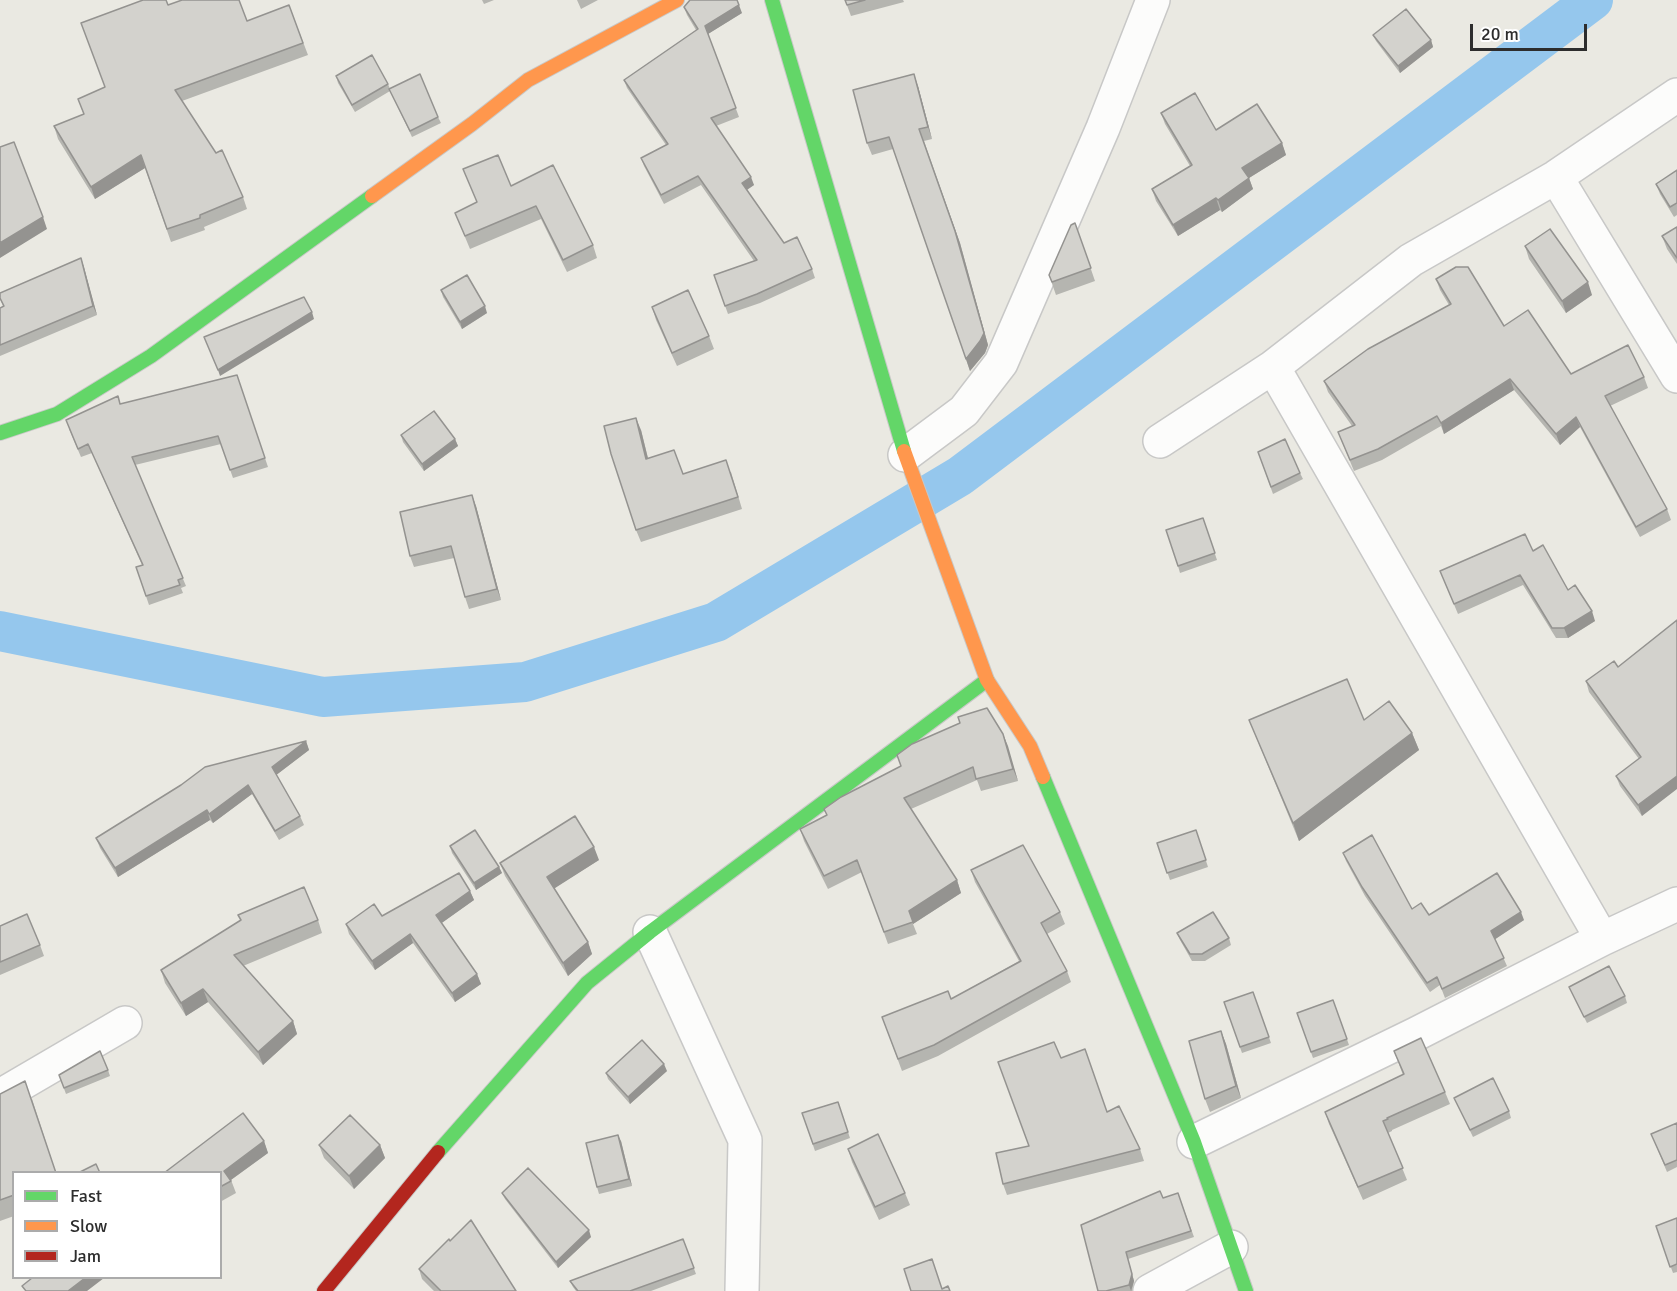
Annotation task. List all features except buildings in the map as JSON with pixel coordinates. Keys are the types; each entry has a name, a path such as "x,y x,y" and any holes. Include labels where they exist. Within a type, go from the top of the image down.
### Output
{"street":[{"path":"0,434 57,414 151,356 472,124 528,80 677,0"},
{"path":"772,0 909,466 987,680 1030,746 1194,1142 1246,1291"},
{"path":"909,466 964,411 1001,363 1103,128 1154,0"},
{"path":"1160,441 1273,367 1411,260 1556,177 1677,95"},
{"path":"1556,177 1677,376"},
{"path":"1273,367 1602,939"},
{"path":"324,1291 413,1180 587,983 650,932 987,680"},
{"path":"1194,1142 1677,904"},
{"path":"650,932 746,1140 742,1291"},
{"path":"0,1096 125,1023"},
{"path":"1150,1291 1231,1247"}],"waterway":[{"path":"0,631 323,697 525,682 716,622 960,476 1593,0"}],"traffic: fast":[{"path":"772,0 904,451"},
{"path":"0,433 57,414 151,356 372,196"},
{"path":"438,1152 587,983 650,932 987,680"},
{"path":"1043,777 1194,1142 1246,1291"}],"traffic: slow":[{"path":"372,196 472,124 528,80 677,0"},
{"path":"904,451 987,680 1030,746 1043,777"}],"traffic: jam":[{"path":"324,1291 438,1152"}]}
